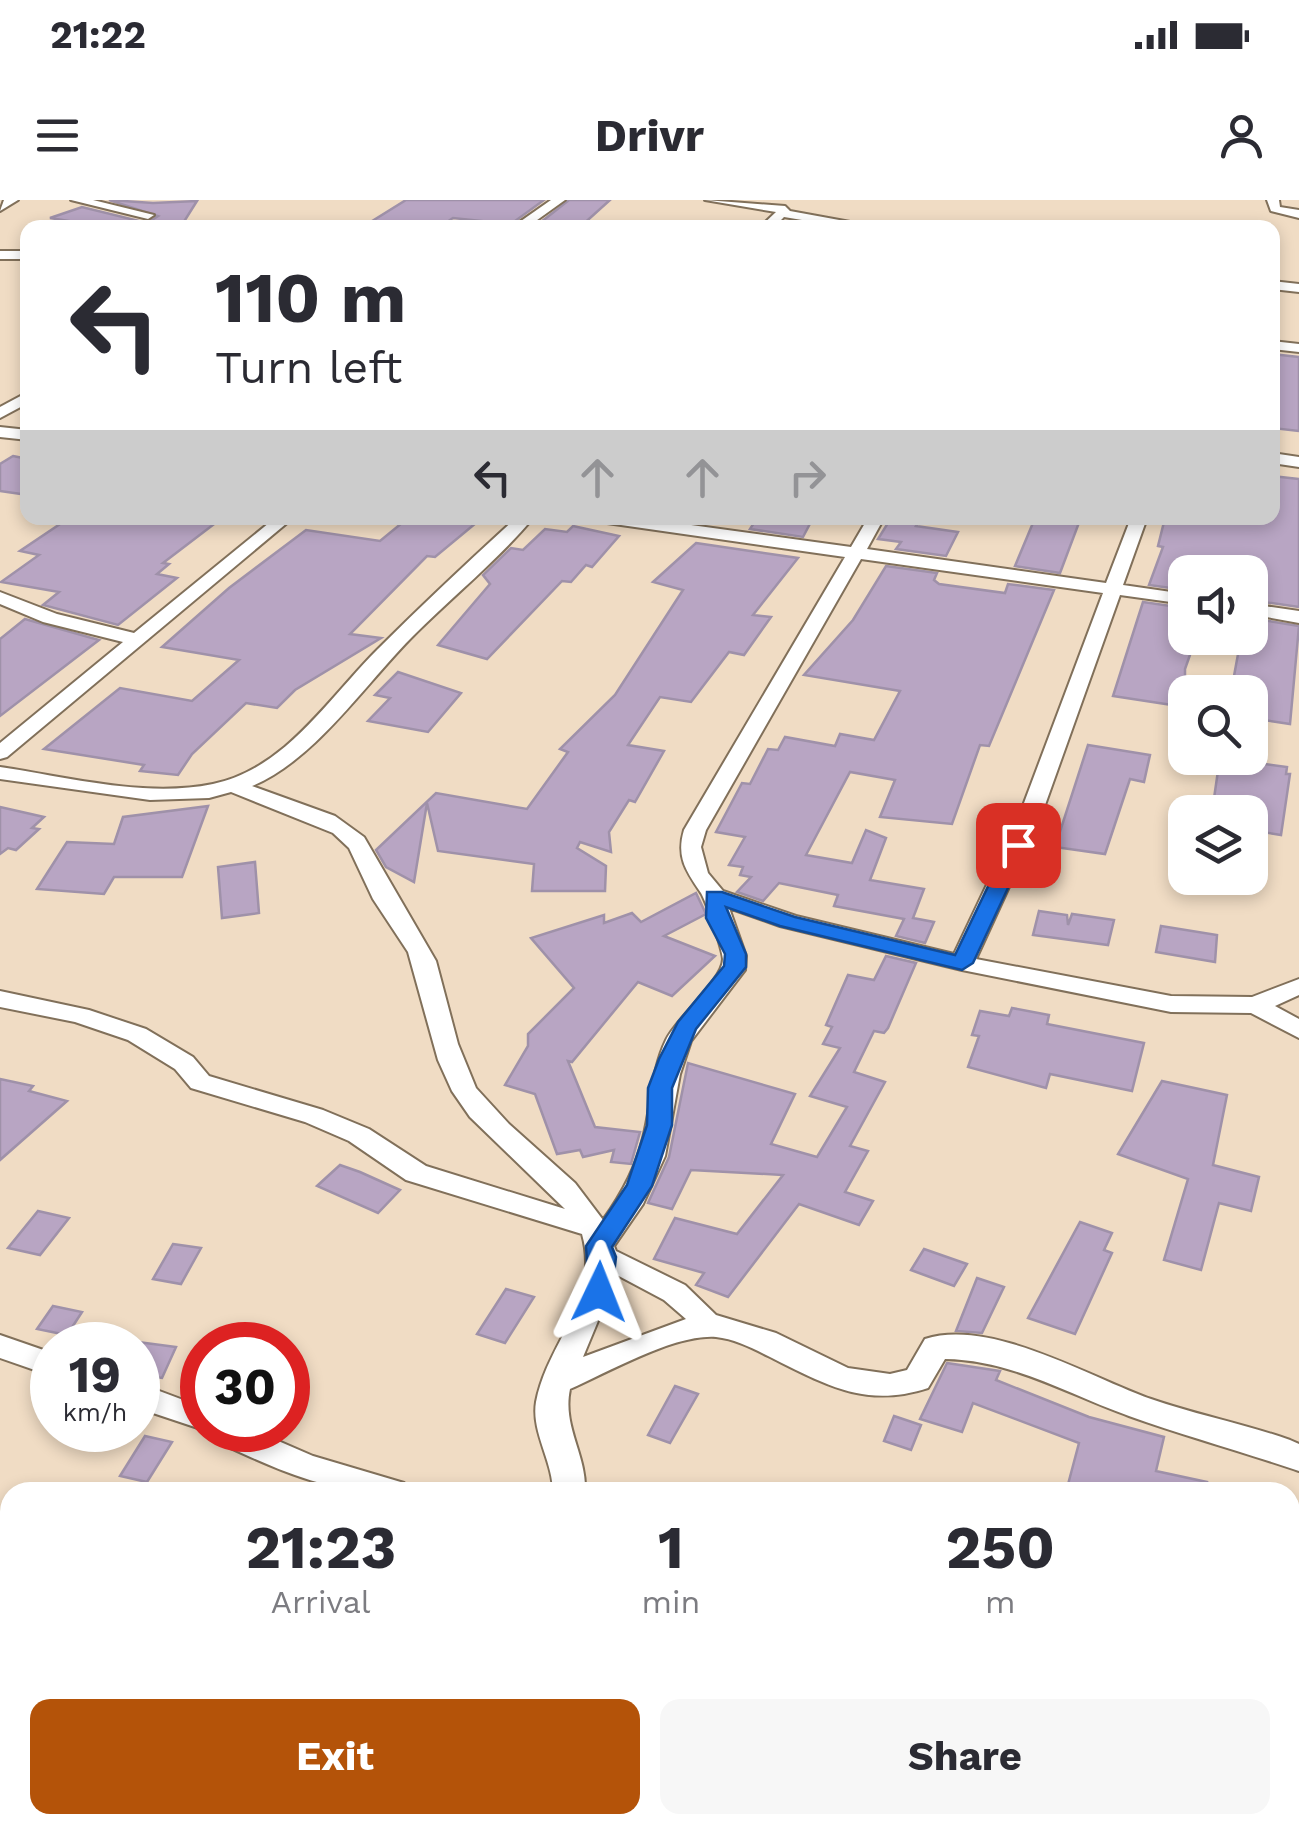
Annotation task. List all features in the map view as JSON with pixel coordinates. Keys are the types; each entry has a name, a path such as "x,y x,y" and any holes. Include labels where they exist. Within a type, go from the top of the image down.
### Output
{"street":[{"path":"0,208 12,200"},
{"path":"77,200 144,220"},
{"path":"529,220 559,200"},
{"path":"712,200 774,206 785,210 784,214"},
{"path":"1273,200 1275,209 1299,214"},
{"path":"776,220 784,214 824,220"},
{"path":"0,753 277,525"},
{"path":"0,773 138,791 196,792 234,786 287,760 306,743 357,682 518,525"},
{"path":"661,525 1168,597"},
{"path":"872,525 694,830 690,847 697,874 715,896 788,921 962,963 1171,1004 1256,1005 1299,986"},
{"path":"962,963 1029,819 1136,525"},
{"path":"0,597 50,618 138,640"},
{"path":"1268,613 1299,617"},
{"path":"234,786 318,817 353,838 394,918 422,956 452,1067 464,1090 485,1120 546,1169 598,1243 599,1292 567,1349 550,1411 572,1470 570,1482"},
{"path":"598,1243 639,1186 660,1125 660,1088 686,1027 735,967 736,954 716,918 715,896"},
{"path":"0,999 105,1022 188,1063 200,1082 314,1116 358,1136 416,1173 598,1243 692,1302 708,1326"},
{"path":"1256,1005 1299,1030"},
{"path":"556,1382 708,1326 736,1330 846,1379 886,1385 917,1380 936,1347 1020,1359 1140,1407 1241,1434 1299,1458"},
{"path":"0,1346 30,1357"},
{"path":"270,1452 305,1468 356,1482"}],"building":[{"path":"109,200 197,201 185,220 152,220 158,216"},
{"path":"406,200 544,200 516,220 374,220"},
{"path":"569,200 610,200 588,220 544,220"},
{"path":"82,207 135,220 50,218"},
{"path":"1280,355 1299,357 1299,431 1280,429"},
{"path":"13,456 20,457 20,494 0,491 0,464"},
{"path":"1280,477 1299,479 1299,607 1268,603 1268,555 1168,555 1168,588 1149,585 1163,547 1158,546 1163,525 1280,525"},
{"path":"59,525 213,525 163,563 169,564 157,574 177,578 118,625 43,605 59,592 1,582 39,555 20,551"},
{"path":"399,525 474,525 435,557 427,556 350,634 381,638 295,690 277,708 246,703 192,754 178,775 140,771 144,765 44,749 120,688 192,701 239,660 162,647 229,588 306,530 380,541"},
{"path":"753,525 809,525 803,537 750,529"},
{"path":"887,525 958,532 946,556 896,549 901,542 878,539"},
{"path":"1032,525 1078,525 1060,573 1015,566"},
{"path":"573,526 619,536 592,567 586,565 571,582 562,581 487,659 438,645 490,584 483,575 511,548 523,550 545,529 567,532"},
{"path":"696,543 798,558 753,615 771,617 744,655 729,652 691,702 660,697 628,745 664,751 635,802 629,800 609,832 611,852 580,842 577,848 606,866 605,891 532,891 534,864 438,851 427,803 414,882 386,867 376,850 436,793 527,809 568,752 560,749 615,695 683,590 653,582"},
{"path":"886,566 937,573 934,580 939,584 1005,593 1008,584 1054,590 989,746 980,745 952,824 880,817 895,780 850,772 806,855 852,863 866,830 886,838 870,880 924,889 913,918 934,922 925,943 896,936 904,919 834,906 838,895 779,883 763,901 737,892 751,877 740,875 743,867 729,865 745,837 716,832 742,783 750,784 768,749 778,750 785,737 835,746 840,734 874,740 900,691 804,675 853,620"},
{"path":"1143,602 1168,606 1168,655 1190,655 1185,675 1168,675 1168,704 1113,696"},
{"path":"25,619 99,640 0,716 0,639"},
{"path":"1268,621 1299,626 1290,724 1268,721 1268,675 1234,675 1238,655 1268,655"},
{"path":"398,672 461,693 428,732 368,721 390,698 375,695"},
{"path":"1088,745 1150,755 1144,782 1130,779 1105,854 1055,847"},
{"path":"1268,764 1287,767 1286,774 1290,774 1281,835 1268,833 1268,795 1214,795 1217,775 1268,775"},
{"path":"208,806 182,877 114,877 104,894 37,889 67,842 114,844 123,817"},
{"path":"0,807 44,817 32,828 39,829 16,850 8,848 0,854"},
{"path":"255,862 259,913 222,918 218,867"},
{"path":"696,893 706,914 664,936 715,956 672,996 638,982 572,1062 568,1061 595,1127 640,1132 631,1164 611,1162 614,1150 583,1157 580,1150 557,1154 535,1094 505,1085 528,1046 528,1034 574,988 531,938 604,915 604,923 632,913 641,922"},
{"path":"1039,911 1067,915 1068,925 1072,914 1114,920 1108,945 1033,935"},
{"path":"1161,926 1217,935 1215,962 1156,952"},
{"path":"886,956 916,963 888,1028 884,1033 874,1031 854,1072 885,1082 850,1146 868,1151 845,1192 873,1201 859,1225 799,1204 728,1297 696,1285 704,1273 654,1259 675,1218 737,1234 783,1175 691,1170 672,1209 648,1203 669,1157 688,1063 795,1094 771,1144 817,1157 847,1107 810,1096 840,1048 823,1044 832,1027 826,1025 848,975 874,980"},
{"path":"1012,1008 1049,1015 1047,1024 1144,1043 1132,1091 1050,1074 1046,1088 968,1067 979,1036 972,1035 980,1011 1009,1016"},
{"path":"0,1079 33,1086 29,1091 67,1101 0,1160"},
{"path":"1162,1081 1227,1095 1213,1165 1259,1177 1251,1211 1219,1203 1201,1270 1164,1260 1188,1179 1118,1154"},
{"path":"340,1165 400,1190 378,1213 317,1186"},
{"path":"38,1211 69,1218 40,1255 8,1248"},
{"path":"1080,1222 1112,1233 1104,1250 1112,1253 1075,1334 1028,1318"},
{"path":"173,1244 201,1248 181,1284 153,1279"},
{"path":"924,1249 967,1264 954,1286 911,1270"},
{"path":"977,1278 1004,1287 982,1333 956,1331"},
{"path":"506,1289 534,1297 505,1343 477,1334"},
{"path":"53,1306 82,1312 75,1322 42,1322"},
{"path":"160,1345 176,1347 162,1378"},
{"path":"947,1363 1000,1371 996,1380 1089,1417 1164,1437 1156,1471 1207,1482 1069,1482 1079,1443 973,1403 962,1432 920,1419"},
{"path":"675,1386 698,1394 670,1443 648,1435"},
{"path":"894,1416 921,1425 911,1450 884,1441"},
{"path":"160,1439 172,1442 147,1482 120,1476 135,1452 160,1452"}],"route":[{"path":"599,1292 603,1257 599,1246 639,1186 660,1125 660,1088 671,1059 697,1011 735,967 736,954 716,918 715,896 788,921 962,963 1018,845"}]}
